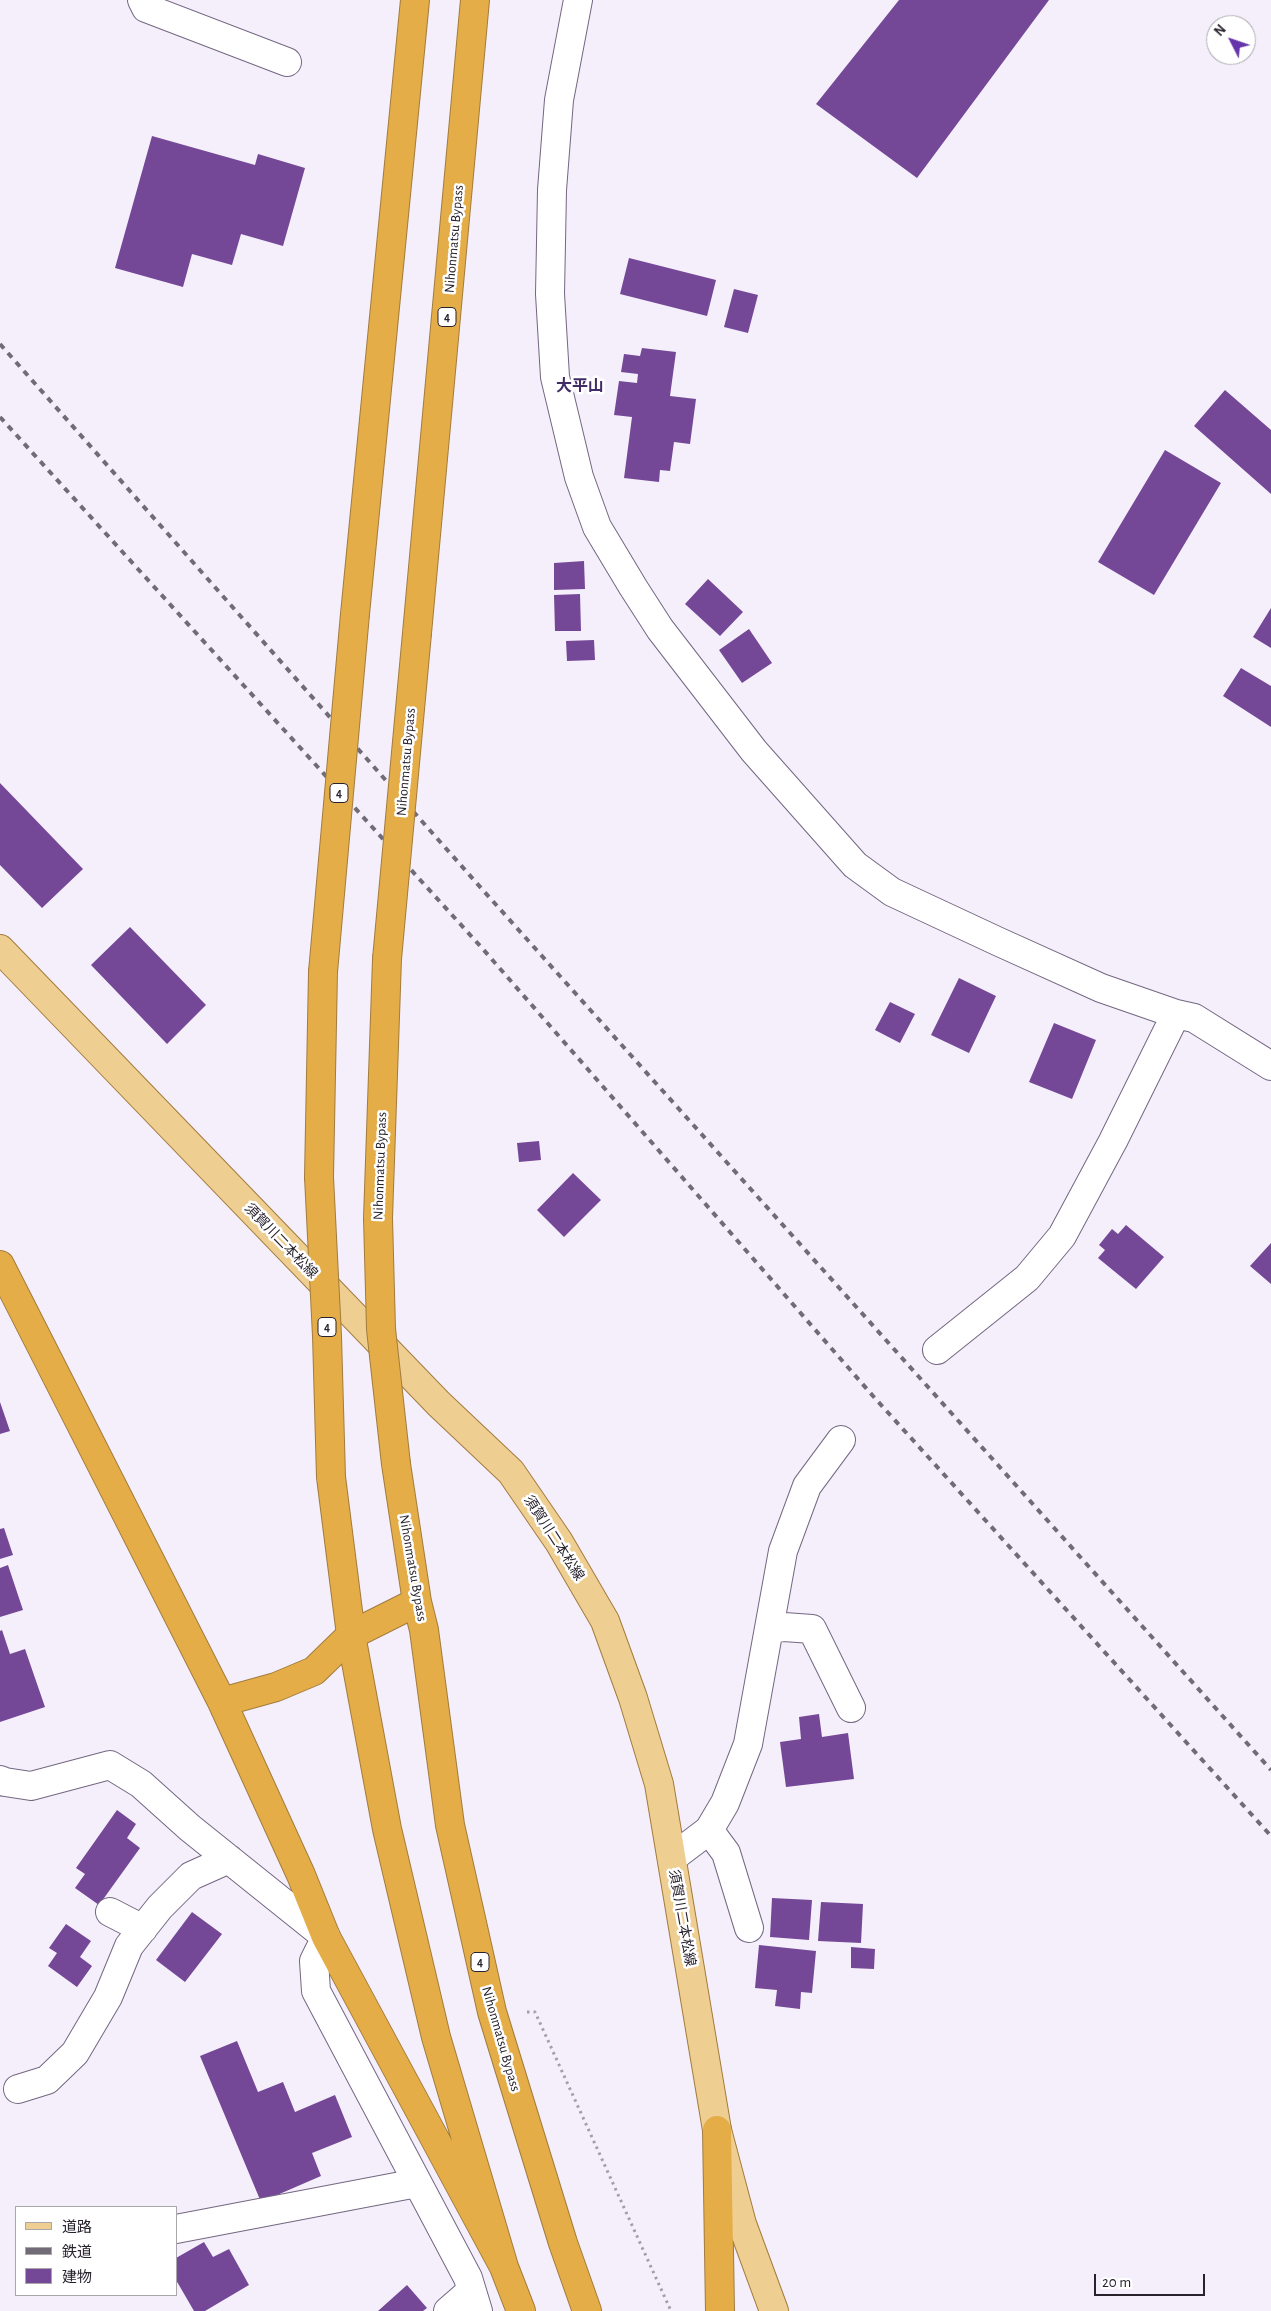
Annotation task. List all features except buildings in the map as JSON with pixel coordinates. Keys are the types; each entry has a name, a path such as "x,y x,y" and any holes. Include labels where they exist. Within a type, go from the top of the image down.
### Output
{"highway":[{"name":"4","path":"415,0 355,614 323,972 319,1178 327,1336 331,1477 351,1635 387,1829 436,2037 504,2267 521,2311"},
{"name":"Nihonmatsu Bypass","path":"475,0 387,960 378,1218 381,1329 396,1464 417,1602 424,1630 450,1825 492,2012 563,2243 587,2311"},
{"path":"0,1265 222,1702 301,1875 326,1937 504,2267"},
{"path":"222,1702 276,1687 314,1671 351,1635 417,1602"},
{"path":"717,2130 720,2311"}],"main road":[{"name":"須賀川二本松線","path":"0,949 439,1404 511,1472 559,1542 605,1622 633,1698 659,1784 717,2130 742,2224 774,2311"}],"street":[{"path":"142,0 146,8 287,62"},
{"path":"578,0 559,100 552,190 550,294 556,377 579,477 597,527 660,629 754,751 855,865 892,892 1101,988 1176,1014 1194,1018 1271,1066"},
{"path":"937,1350 1027,1278 1062,1236 1113,1141 1176,1014"},
{"path":"672,1858 709,1830 725,1803 748,1744 783,1551 807,1486 841,1440"},
{"path":"769,1629 784,1627 812,1628 850,1708"},
{"path":"0,1780 31,1786 110,1765 141,1784 190,1828 326,1937 314,1961 316,1991 468,2278 475,2301 448,2311"},
{"path":"709,1830 726,1853 749,1928"},
{"path":"18,2089 47,2080 75,2053 108,1997 129,1946 160,1907 191,1876 229,1859"},
{"path":"110,1912 143,1930"},
{"path":"178,2229 417,2183"}],"path":[{"path":"492,2012 535,2012 671,2311"}],"railway":[{"path":"0,344 473,879 1271,1770"},
{"path":"0,417 482,948 873,1396 1271,1836"}],"district":[{"name":"大平山","path":"580,386"}]}
